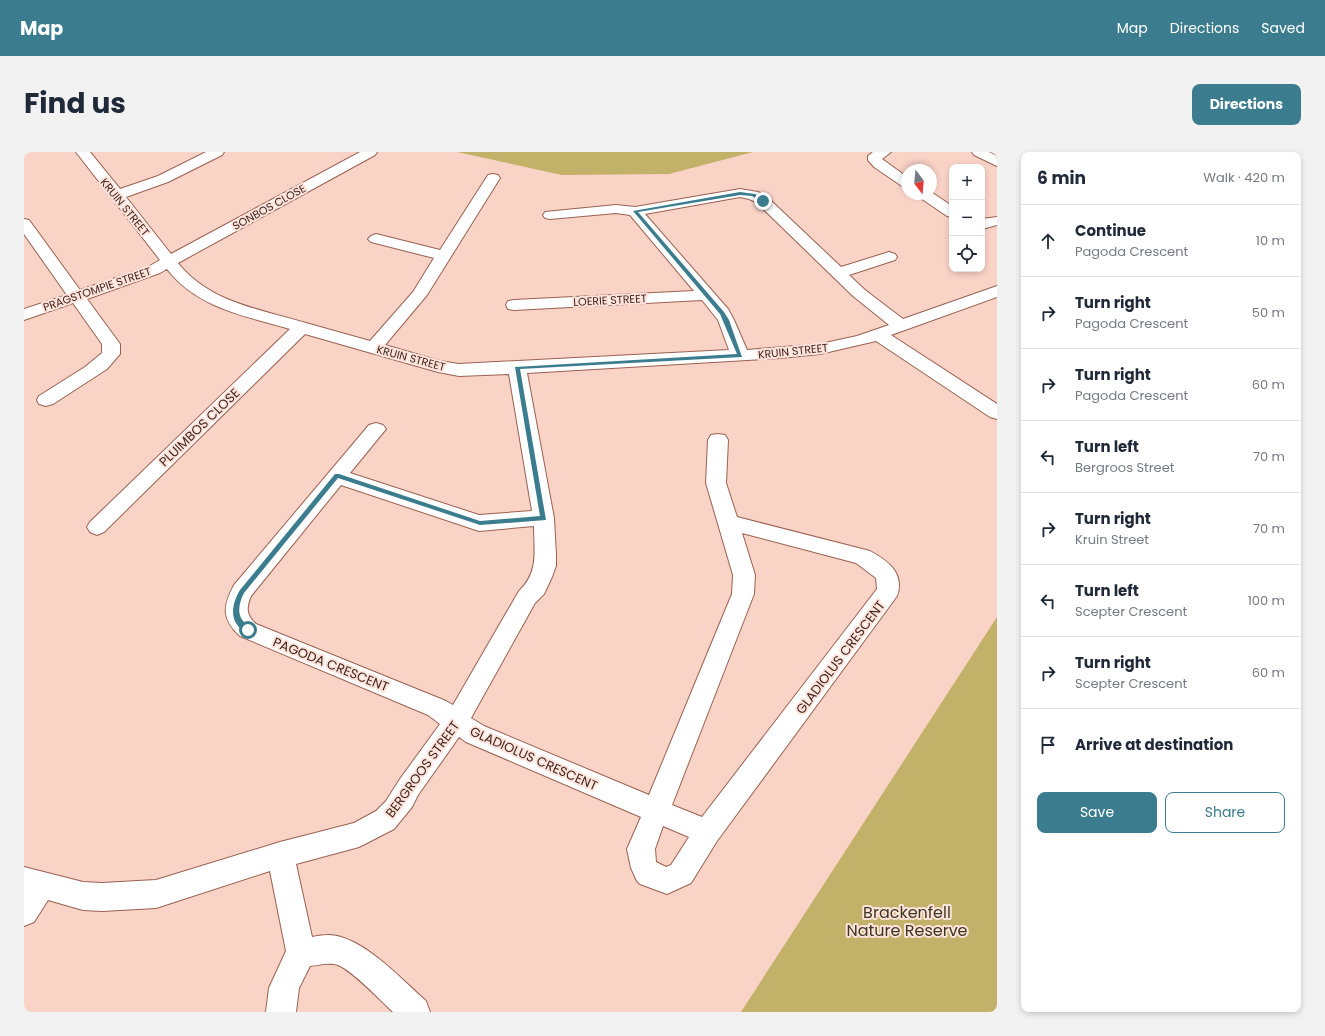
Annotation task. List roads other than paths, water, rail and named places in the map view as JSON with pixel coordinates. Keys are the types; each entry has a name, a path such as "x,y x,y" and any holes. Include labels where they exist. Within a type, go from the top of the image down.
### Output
{"street":[{"name":"KRUIN STREET","path":"82,152 182,278 194,288 219,303 438,366 459,370 517,368 820,349 849,344 997,291"},
{"path":"116,194 163,179 217,152"},
{"name":"SONBOS CLOSE","path":"169,262 370,152"},
{"path":"884,152 875,156 875,160 901,179"},
{"path":"374,348 419,295 493,178"},
{"path":"550,215 616,209 635,211 734,194 753,195 761,199 859,293 901,326"},
{"path":"933,200 949,211"},
{"path":"635,211 726,320 740,355"},
{"path":"985,223 997,221"},
{"path":"24,222 76,297 111,344 112,349 111,354 102,363 46,400"},
{"path":"376,239 444,256"},
{"path":"838,273 889,257"},
{"name":"PRAGSTOMPIE STREET","path":"24,314 154,270 169,262"},
{"name":"LOERIE STREET","path":"514,305 706,295"},
{"name":"PLUIMBOS CLOSE","path":"97,527 302,327"},
{"path":"877,334 997,413"},
{"name":"BERGROOS STREET","path":"33,882 83,896 137,896 156,894 280,855 359,834 385,820 399,804 409,787 456,722 527,597 536,588 545,566 544,518 517,368"},
{"name":"PAGODA CRESCENT","path":"376,429 242,591 237,600 237,618 248,630 437,708 456,722"},
{"name":"GLADIOLUS CRESCENT","path":"718,440 718,456 715,472 716,483 744,575 743,594 641,849 643,865 651,876 667,881 681,874 706,832 886,596 890,588 888,578 882,570 872,562 862,557 728,522"},
{"path":"337,476 480,523 544,518"},
{"name":"GLADIOLUS CRESCENT","path":"456,722 475,734 706,832"},
{"path":"280,855 301,953 285,981 281,1012"},
{"path":"24,912 33,882"},
{"path":"301,953 328,949 344,952 362,964 415,1012"}],"park label":[{"name":"Brackenfell Nature Reserve","path":"907,921"}]}
